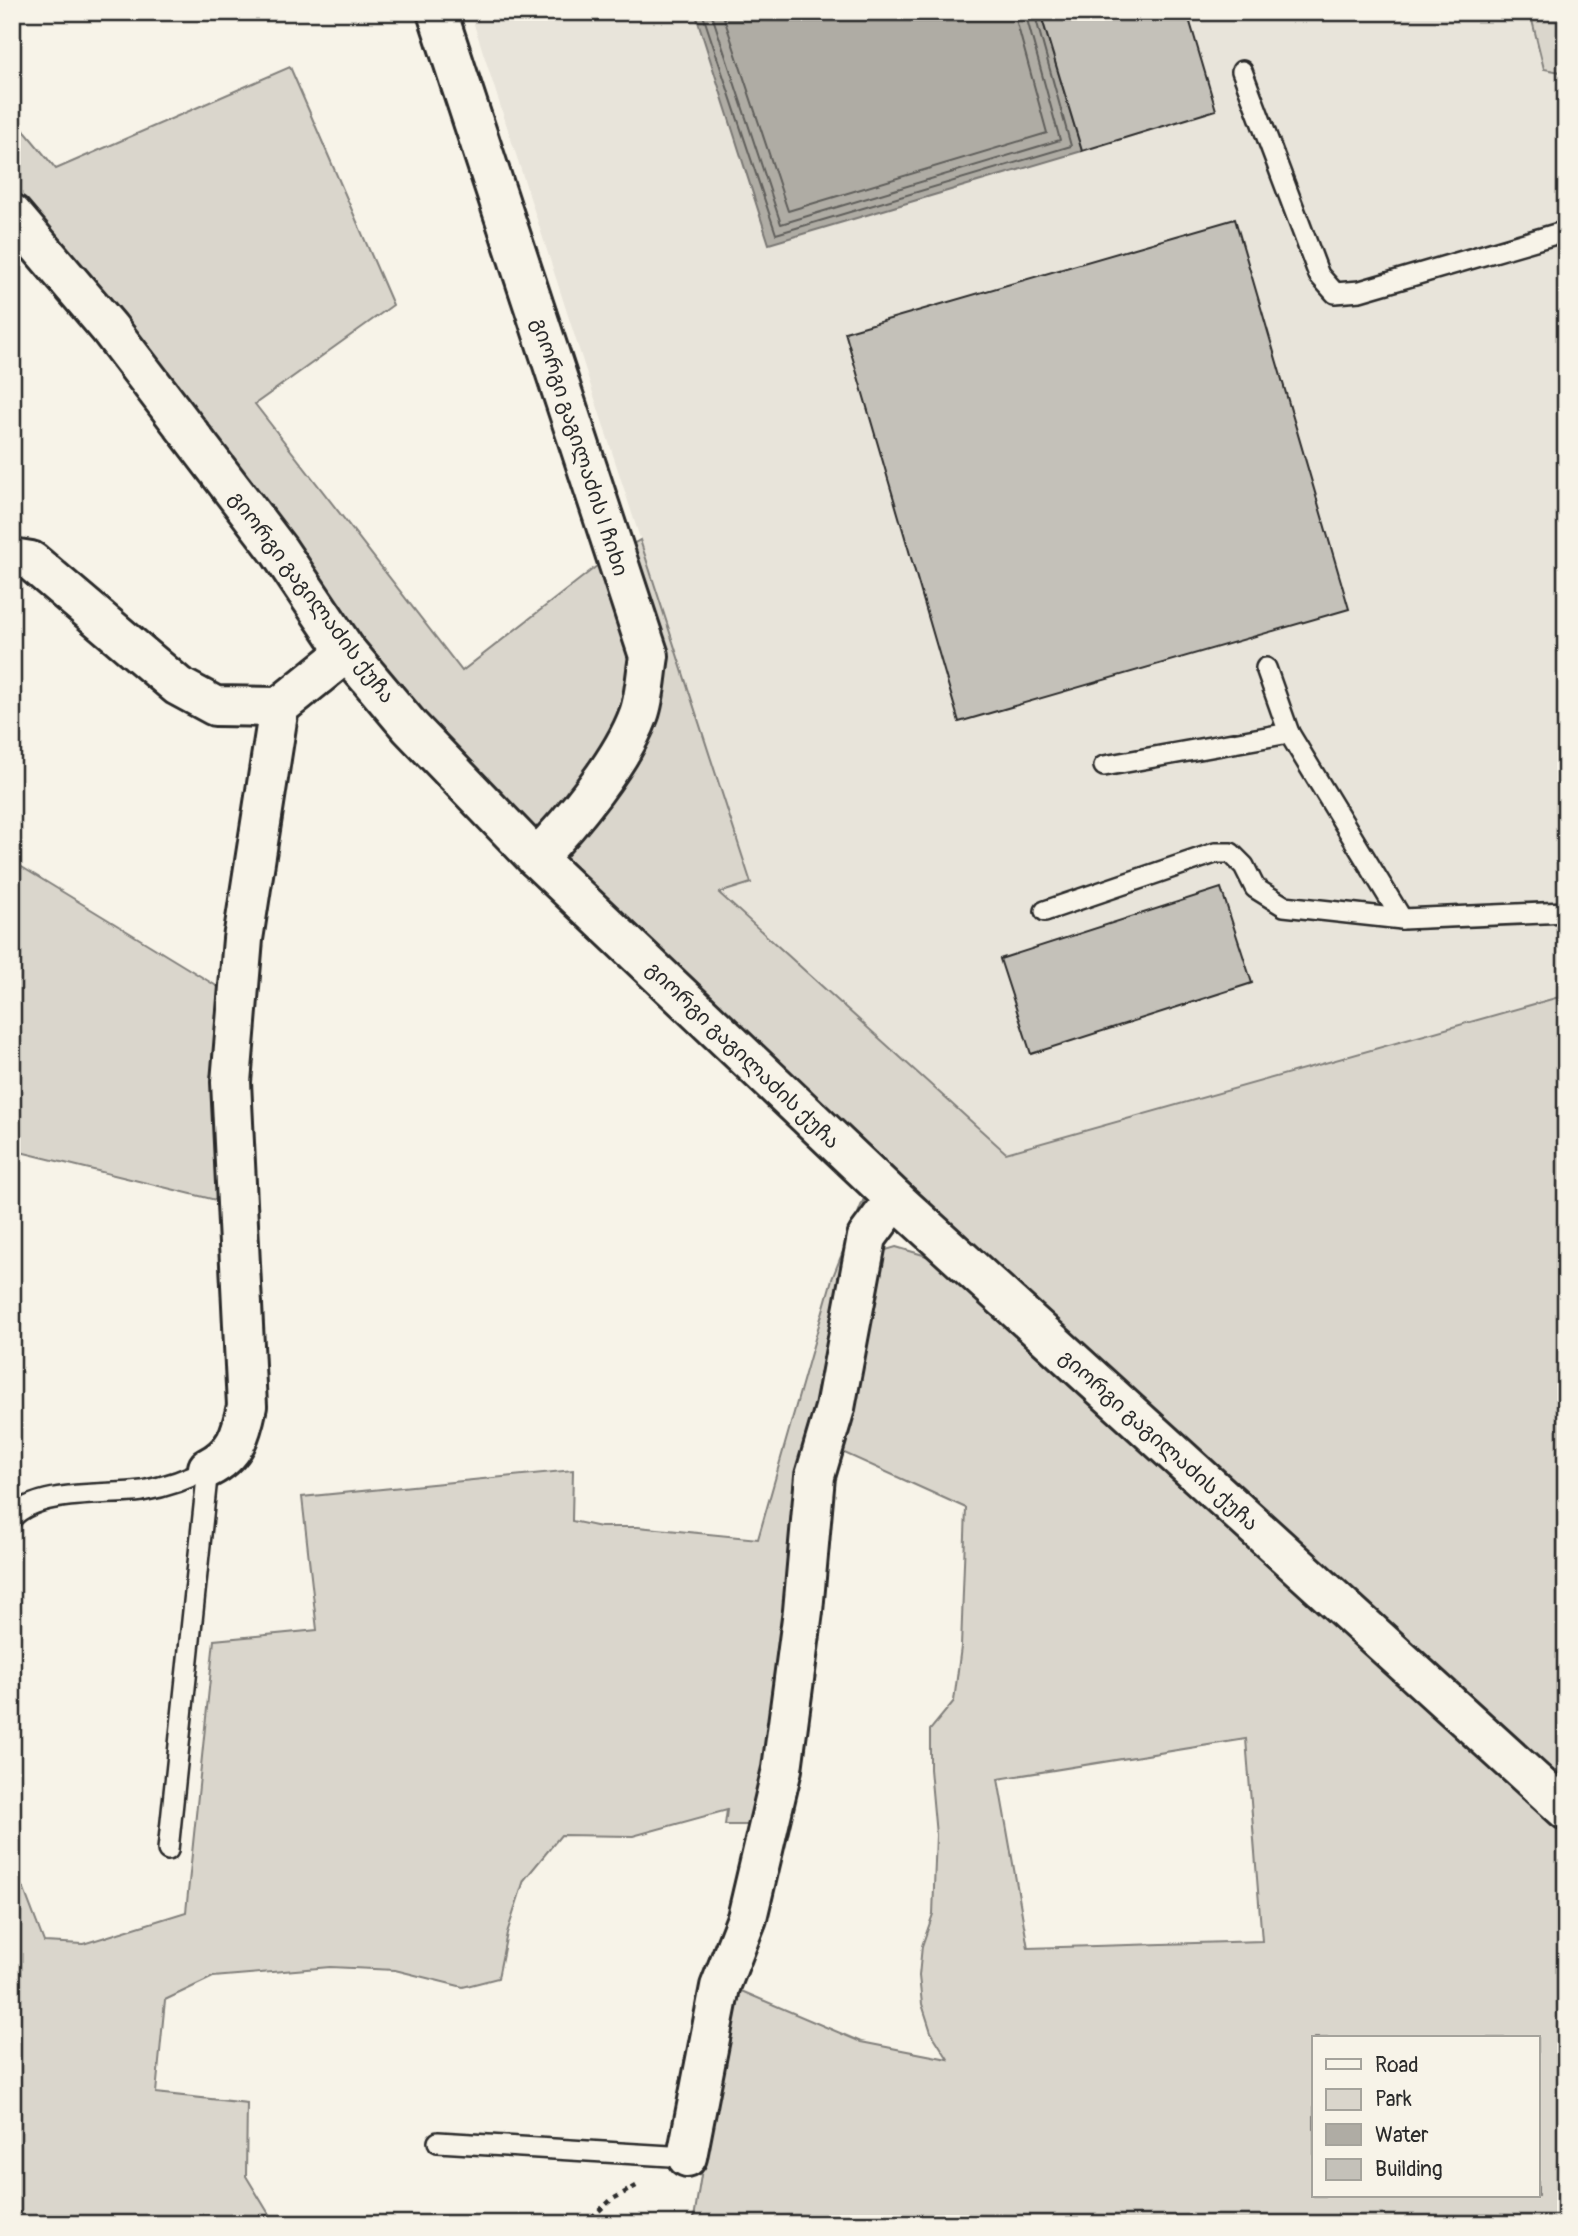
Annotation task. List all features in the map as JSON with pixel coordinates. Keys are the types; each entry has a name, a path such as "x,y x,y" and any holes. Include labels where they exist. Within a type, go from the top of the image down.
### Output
{"street":[{"name":"გიორგი გაგილაძის I ჩიხი","path":"437,12 649,656 639,714 614,759 565,829 536,858"},
{"name":"გიორგი გაგილაძის ქუჩა","path":"12,215 118,340 279,551 347,652 410,727 536,858 895,1199 1566,1810"},
{"path":"12,558 31,561 188,691 215,706 279,707 347,652"},
{"path":"208,1468 222,1461 240,1439 247,1406 231,1082 243,939 279,707"},
{"path":"687,2157 720,1987 747,1918 782,1769 803,1611 815,1476 835,1408 867,1237 895,1199"}],"lane":[{"path":"1242,71 1319,275 1335,293 1360,291 1566,232"},
{"path":"1266,668 1289,733 1402,919"},
{"path":"1104,766 1289,733"},
{"path":"1045,911 1215,853 1231,853 1244,866 1255,888 1284,906 1402,919 1566,912"},
{"path":"12,1518 20,1509 51,1499 144,1490 194,1476 208,1468"},
{"path":"168,1850 208,1468"},
{"path":"438,2141 687,2157"}],"path":[{"path":"584,2224 611,2200 687,2157"}],"shaded area":[{"path":"470,12 1566,12 1566,995 1006,1153 718,892 751,882"}],"green space":[{"path":"1530,12 1566,12 1566,73 1544,69"},
{"path":"290,67 393,305 255,404 462,671 602,562 640,540 751,883 719,893 1006,1153 1566,995 1566,1784 664,962 514,818 368,655 140,348 12,188 12,116 56,169"},
{"path":"12,861 228,993 228,1203 12,1150"},
{"path":"868,1188 839,1304 757,1825 725,1825 727,1810 633,1836 561,1835 524,1880 507,1933 498,1978 463,1987 395,1970 330,1967 213,1977 165,2000 156,2093 247,2103 246,2176 275,2224 12,2224 12,1882 23,1887 44,1942 83,1944 186,1912 214,1640 317,1630 302,1497 573,1470 572,1521 600,1527 638,1527 758,1539 832,1279"},
{"path":"896,1247 937,1259 987,1296 1566,1835 1566,2224 693,2224 732,1987 861,2042 948,2059 931,2032 922,2004 919,1976 922,1946 933,1914 936,1835 930,1769 930,1730 954,1701 961,1647 966,1508 842,1452 879,1252","holes":["1246,1739 1262,1941 1028,1948 998,1779"]}],"water":[{"path":"695,12 1040,12 1082,151 769,244"}],"building":[{"path":"1040,12 1187,12 1216,110 1082,151"},
{"path":"1235,219 1349,609 959,722 845,332"},
{"path":"1221,888 1252,983 1031,1054 1000,959"}]}
